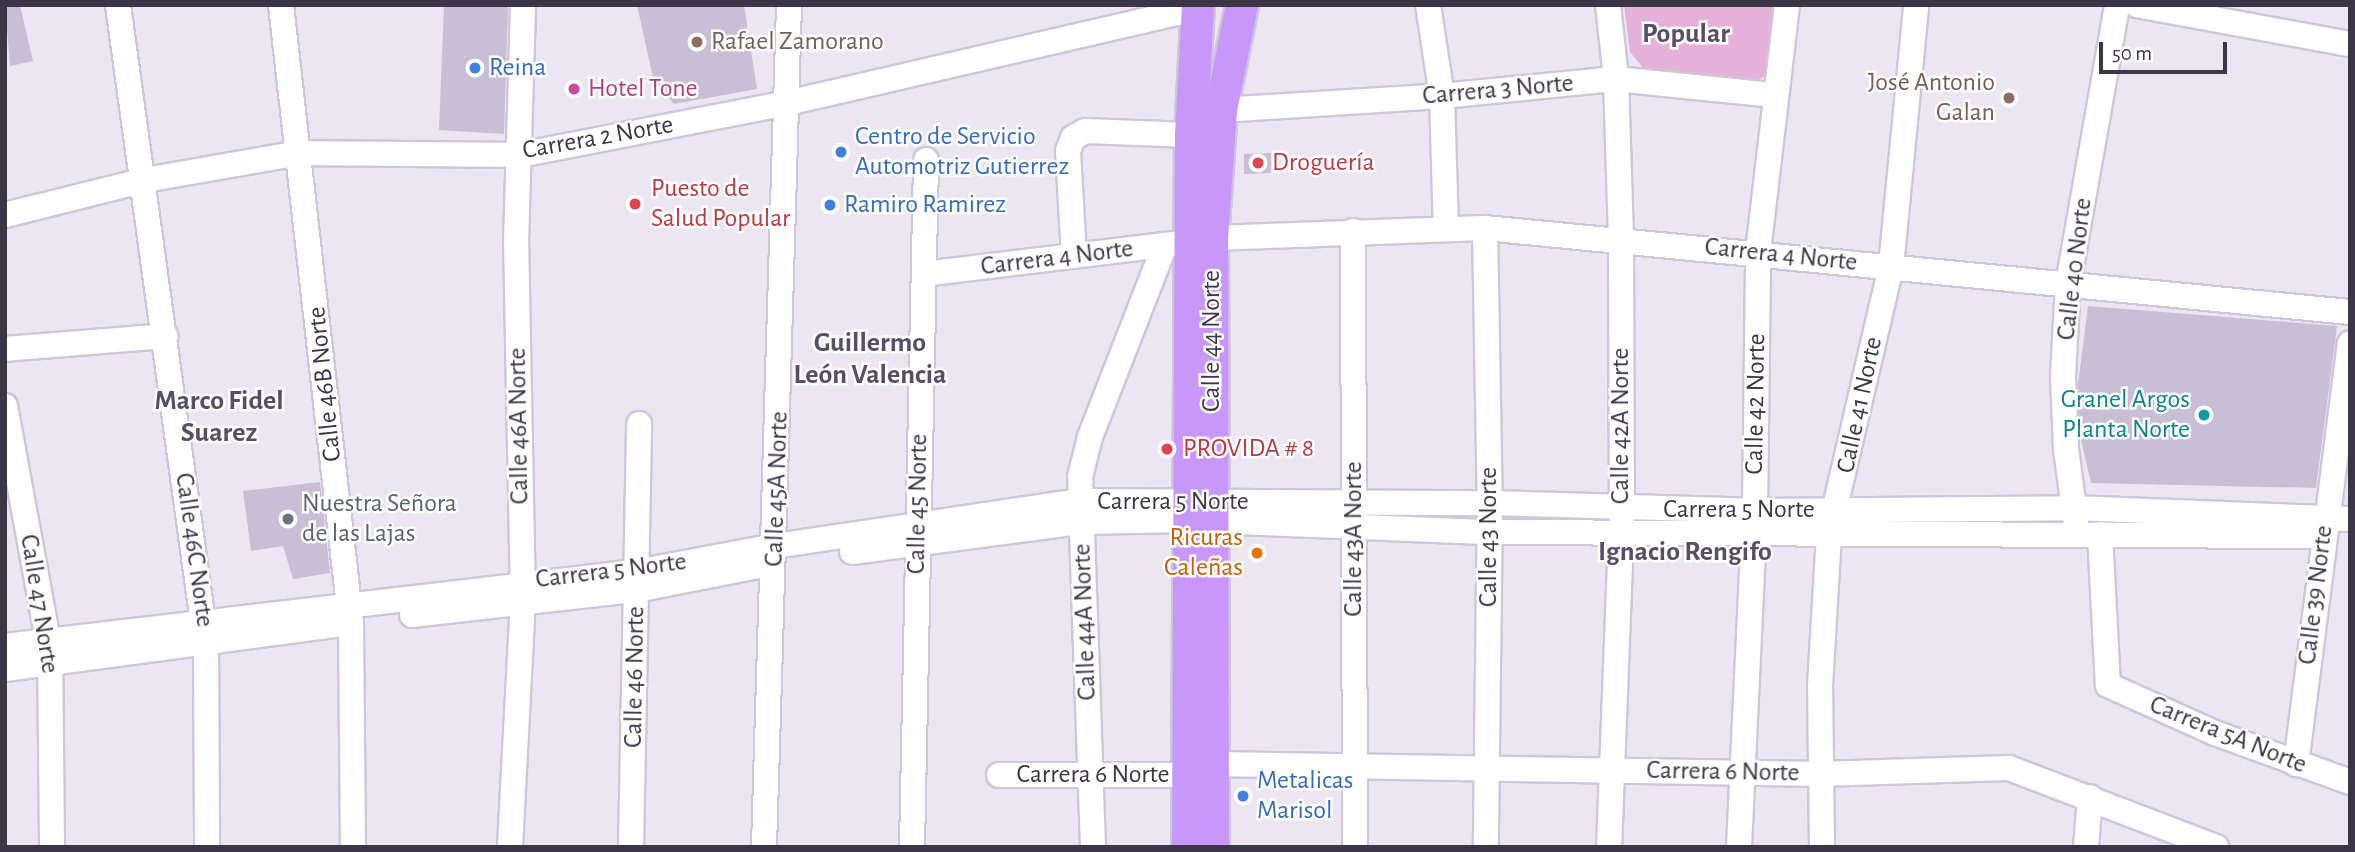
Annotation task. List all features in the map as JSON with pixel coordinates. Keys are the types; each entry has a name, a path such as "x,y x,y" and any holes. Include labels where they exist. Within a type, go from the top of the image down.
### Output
{"main road":[{"name":"Calle 44 Norte","path":"1189,242 1221,110 1242,5"},
{"path":"1228,77 1255,5"},
{"name":"Calle 44 Norte","path":"1189,7 1195,64 1189,242 1200,510 1201,770 1213,847"},
{"name":"Calle 44 Norte","path":"1188,847 1201,770"}],"street":[{"name":"Calle 46C Norte","path":"118,5 145,180 205,633 207,847"},
{"name":"Calle 46B Norte","path":"281,5 350,615 353,847"},
{"name":"Calle 46A Norte","path":"510,847 522,592 516,243 523,5"},
{"name":"Calle 45A Norte","path":"764,847 775,554 789,5"},
{"path":"1428,5 1442,96 1446,227"},
{"name":"Calle 42A Norte","path":"1608,5 1616,79 1620,240 1621,520 1609,847"},
{"name":"Calle 42 Norte","path":"1739,847 1754,522 1758,252 1774,96 1787,5"},
{"name":"Calle 41 Norte","path":"1822,847 1820,774 1833,522 1891,267 1916,5"},
{"name":"Calle 40 Norte","path":"2108,685 2088,534 2075,508 2066,449 2063,376 2068,284 2117,5"},
{"path":"2137,5 2350,44"},
{"name":"Carrera 2 Norte","path":"5,215 145,180 299,153 520,155 787,103 1189,7"},
{"name":"Carrera 3 Norte","path":"1221,110 1442,96 1616,79 1774,96"},
{"path":"1074,256 1068,151 1073,138 1086,131 1191,135"},
{"name":"Calle 45 Norte","path":"912,847 926,160"},
{"name":"Carrera 4 Norte","path":"924,274 1189,242 1353,231 1485,228 1758,252 2350,312"},
{"name":"Calle 43 Norte","path":"1485,228 1490,503 1486,847"},
{"name":"Calle 43A Norte","path":"1353,231 1355,847"},
{"name":"Calle 44A Norte","path":"1093,847 1080,512 1090,437 1189,242"},
{"path":"5,349 165,336"},
{"name":"Calle 39 Norte","path":"2296,764 2324,528 2350,344"},
{"name":"Calle 47 Norte","path":"5,406 50,651 52,847"},
{"name":"Calle 46 Norte","path":"631,847 639,424"},
{"name":"Carrera 5 Norte","path":"1353,516 1490,503 1621,520"},
{"name":"Carrera 5 Norte","path":"1833,522 2075,508 2324,528 2350,535"},
{"name":"Carrera 5 Norte","path":"5,646 50,651 522,592 636,581 775,554 1080,512 1200,510 1353,516 1490,532 1621,520 1833,522 2088,534 2324,528 2350,519"},
{"name":"Carrera 5 Norte","path":"5,669 50,651"},
{"name":"Carrera 5A Norte","path":"2108,685 2296,764 2350,782"},
{"name":"Carrera 6 Norte","path":"999,775 1091,776 1201,770 1356,769 1820,774 2009,768 2216,847"},
{"path":"2086,847 2090,797"}],"shaded area":[{"path":"1624,5 1786,5 1769,74 1756,81 1644,69 1630,52"}],"building":[{"path":"5,5 20,5 33,61 10,66"},
{"name":"Reina","path":"444,5 508,5 504,134 439,130"},
{"name":"Rafael Zamorano","path":"637,5 744,5 757,89 674,104 653,78"},
{"name":"Droguería","path":"1271,153 1271,173 1244,174 1244,154"},
{"name":"Granel Argos Planta Norte","path":"2088,306 2337,326 2316,488 2091,483 2080,435 2078,385"},
{"name":"Nuestra Señora de las Lajas","path":"320,482 330,573 293,579 283,546 251,551 243,491"}],"place":[{"name":"Rafael Zamorano","path":"697,42"},
{"name":"Reina","path":"475,68"},
{"name":"Hotel Tone","path":"574,89"},
{"name":"José Antonio Galan","path":"2009,98"},
{"name":"Centro de Servicio Automotriz Gutierrez","path":"841,152"},
{"name":"Droguería","path":"1258,163"},
{"name":"Puesto de Salud Popular","path":"635,204"},
{"name":"Ramiro Ramirez","path":"830,205"},
{"name":"Granel Argos Planta Norte","path":"2204,415"},
{"name":"PROVIDA # 8","path":"1167,449"},
{"name":"Nuestra Señora de las Lajas","path":"288,519"},
{"name":"Ricuras Caleñas","path":"1257,553"},
{"name":"Metalicas Marisol","path":"1243,796"}],"district":[{"name":"Popular","path":"1686,34"},
{"name":"Guillermo León Valencia","path":"870,359"},
{"name":"Marco Fidel Suarez","path":"219,417"},
{"name":"Ignacio Rengifo","path":"1685,552"}]}
